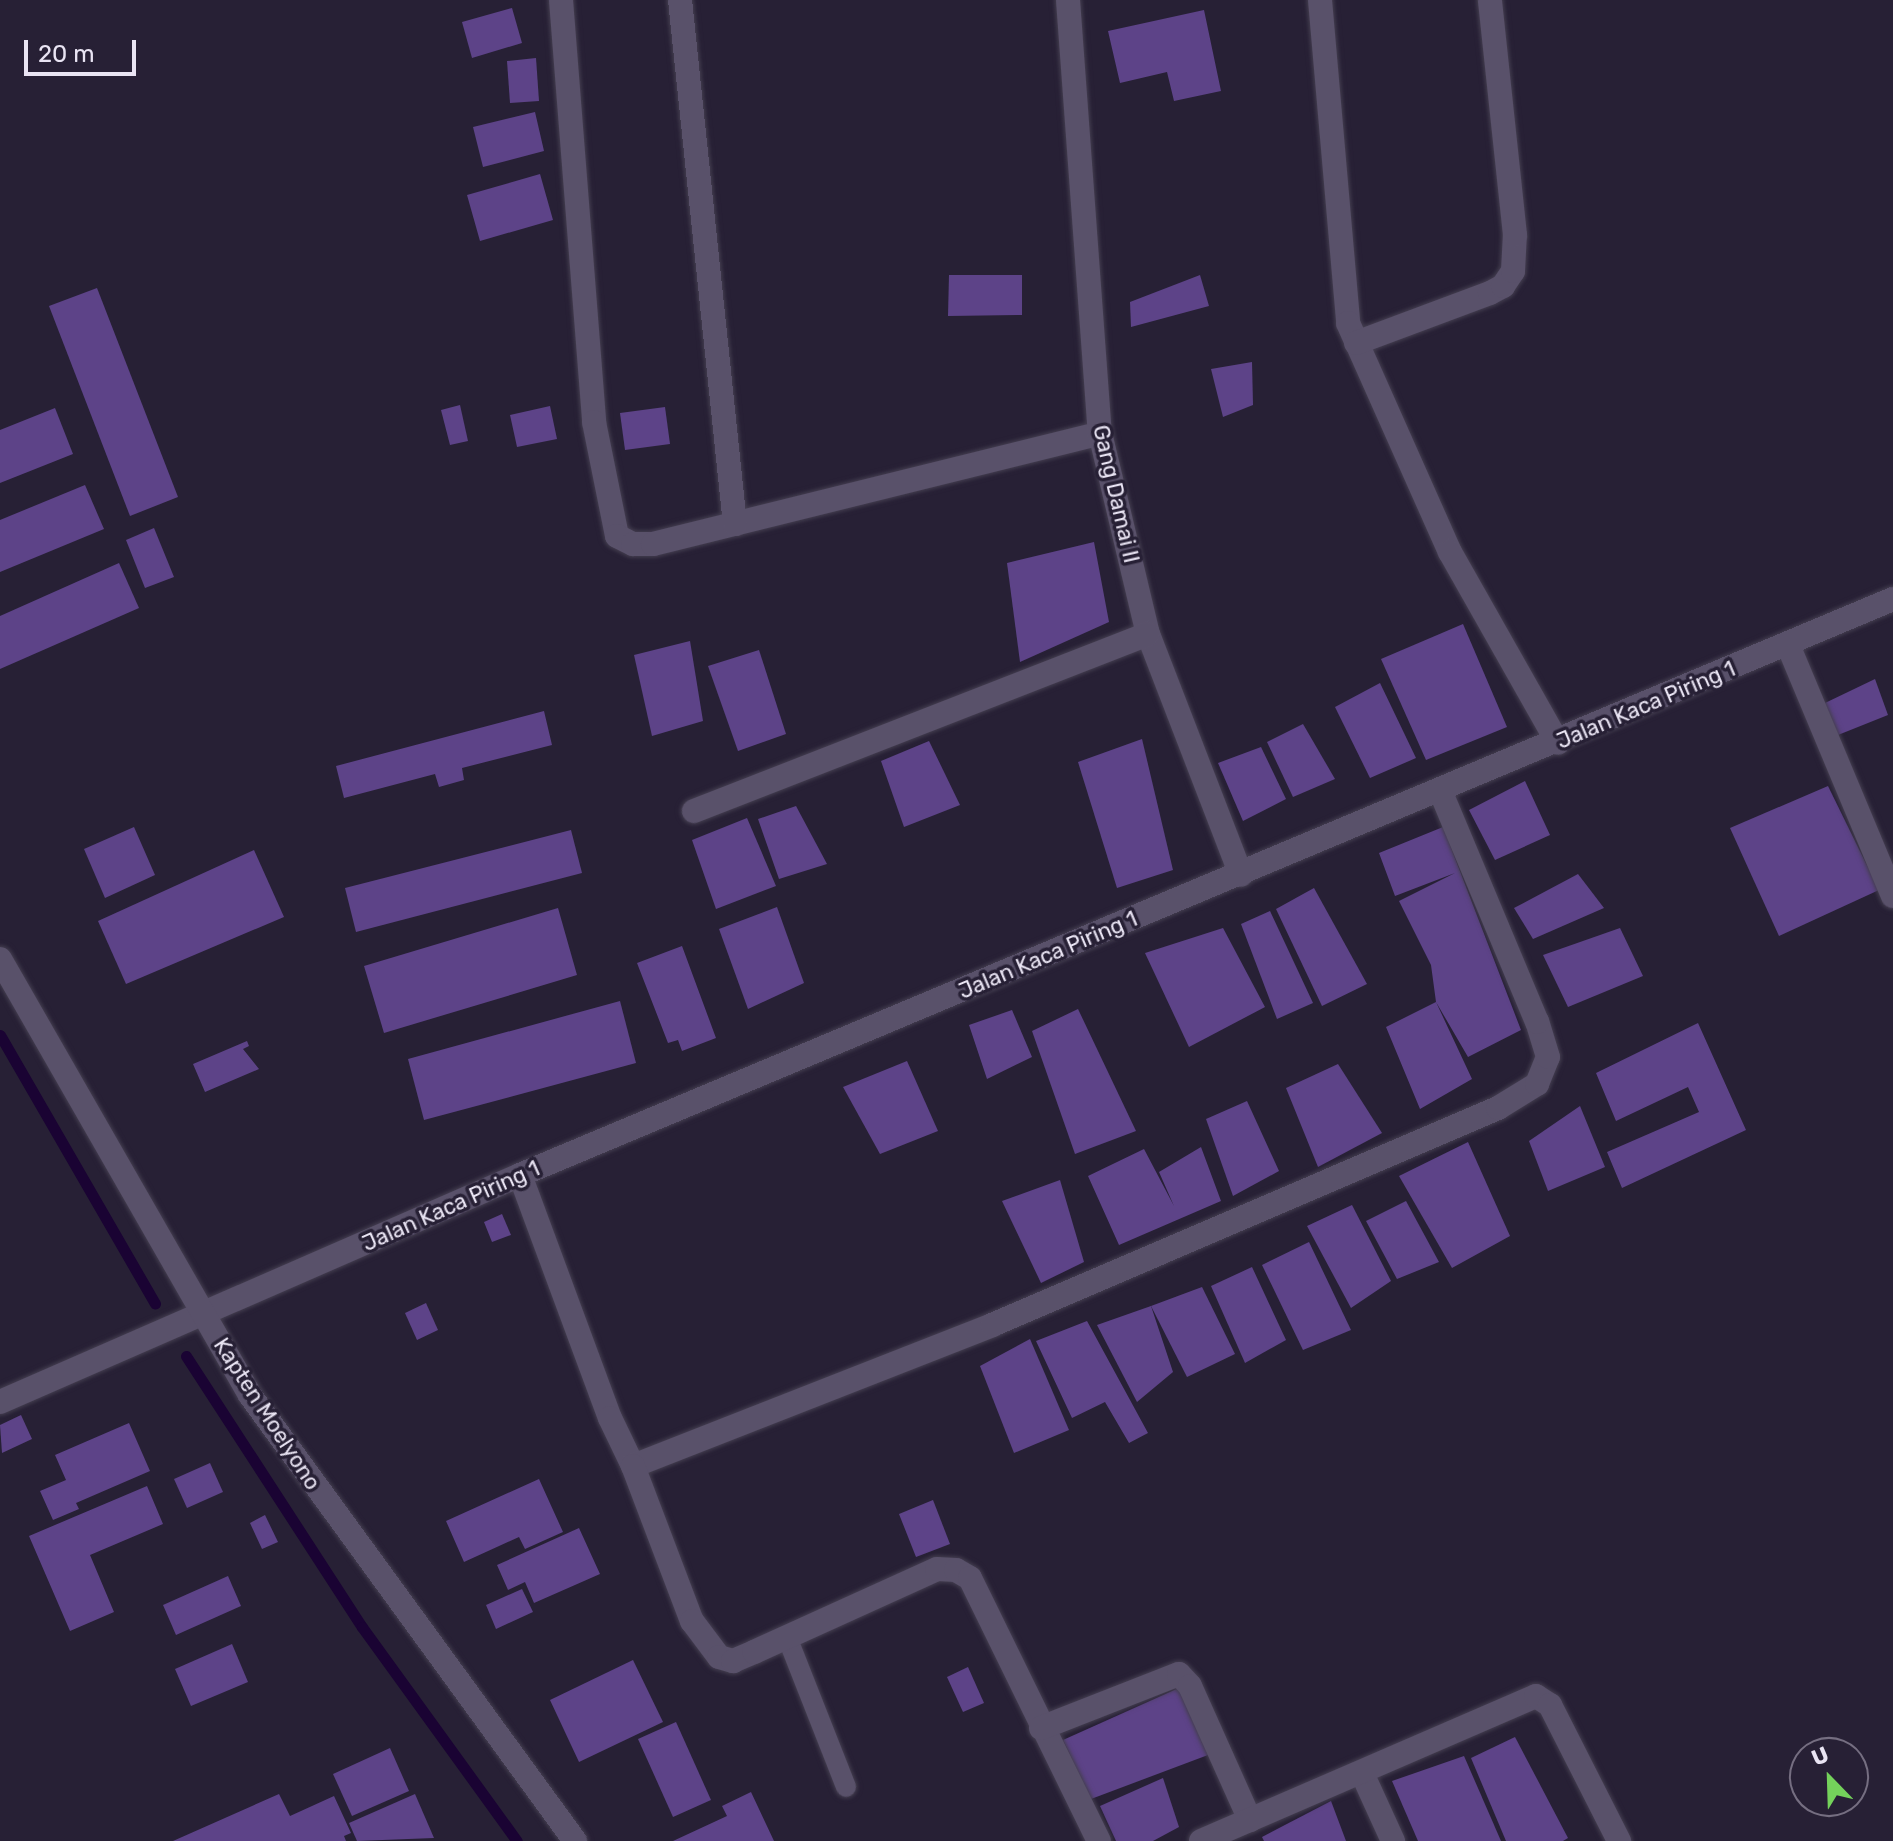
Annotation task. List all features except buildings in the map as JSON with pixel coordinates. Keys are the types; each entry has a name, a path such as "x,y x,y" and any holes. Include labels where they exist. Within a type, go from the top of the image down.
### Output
{"street":[{"path":"561,0 594,422 610,518 617,536 633,544 735,524 1100,433"},
{"path":"680,0 735,524"},
{"name":"Gang Damai II","path":"1068,0 1100,433 1148,634 1241,875"},
{"path":"1320,0 1343,296 1356,343 1450,552 1558,743"},
{"path":"1356,343 1490,293 1503,286 1513,271 1515,235 1490,0"},
{"name":"Jalan Kaca Piring 1","path":"0,1402 520,1175 1558,743 1893,599"},
{"path":"694,811 1148,634"},
{"path":"1788,645 1893,896"},
{"path":"633,1466 992,1325 1498,1108 1537,1084 1548,1057 1537,1022 1441,792"},
{"name":"Kapten Moelyono","path":"0,959 204,1315 303,1473 575,1841"},
{"path":"520,1175 610,1418 633,1466 678,1587 704,1642 719,1657 733,1661 937,1569 956,1570 970,1578 982,1596 1041,1728 1099,1841"},
{"path":"1041,1728 1179,1674 1197,1699 1250,1820"},
{"path":"1201,1841 1536,1696 1545,1697 1619,1841"},
{"path":"1362,1773 1393,1841"}],"lane":[{"path":"787,1637 846,1787"}],"waterway":[{"path":"0,1035 155,1303"},
{"path":"186,1356 362,1627 517,1841"}]}
